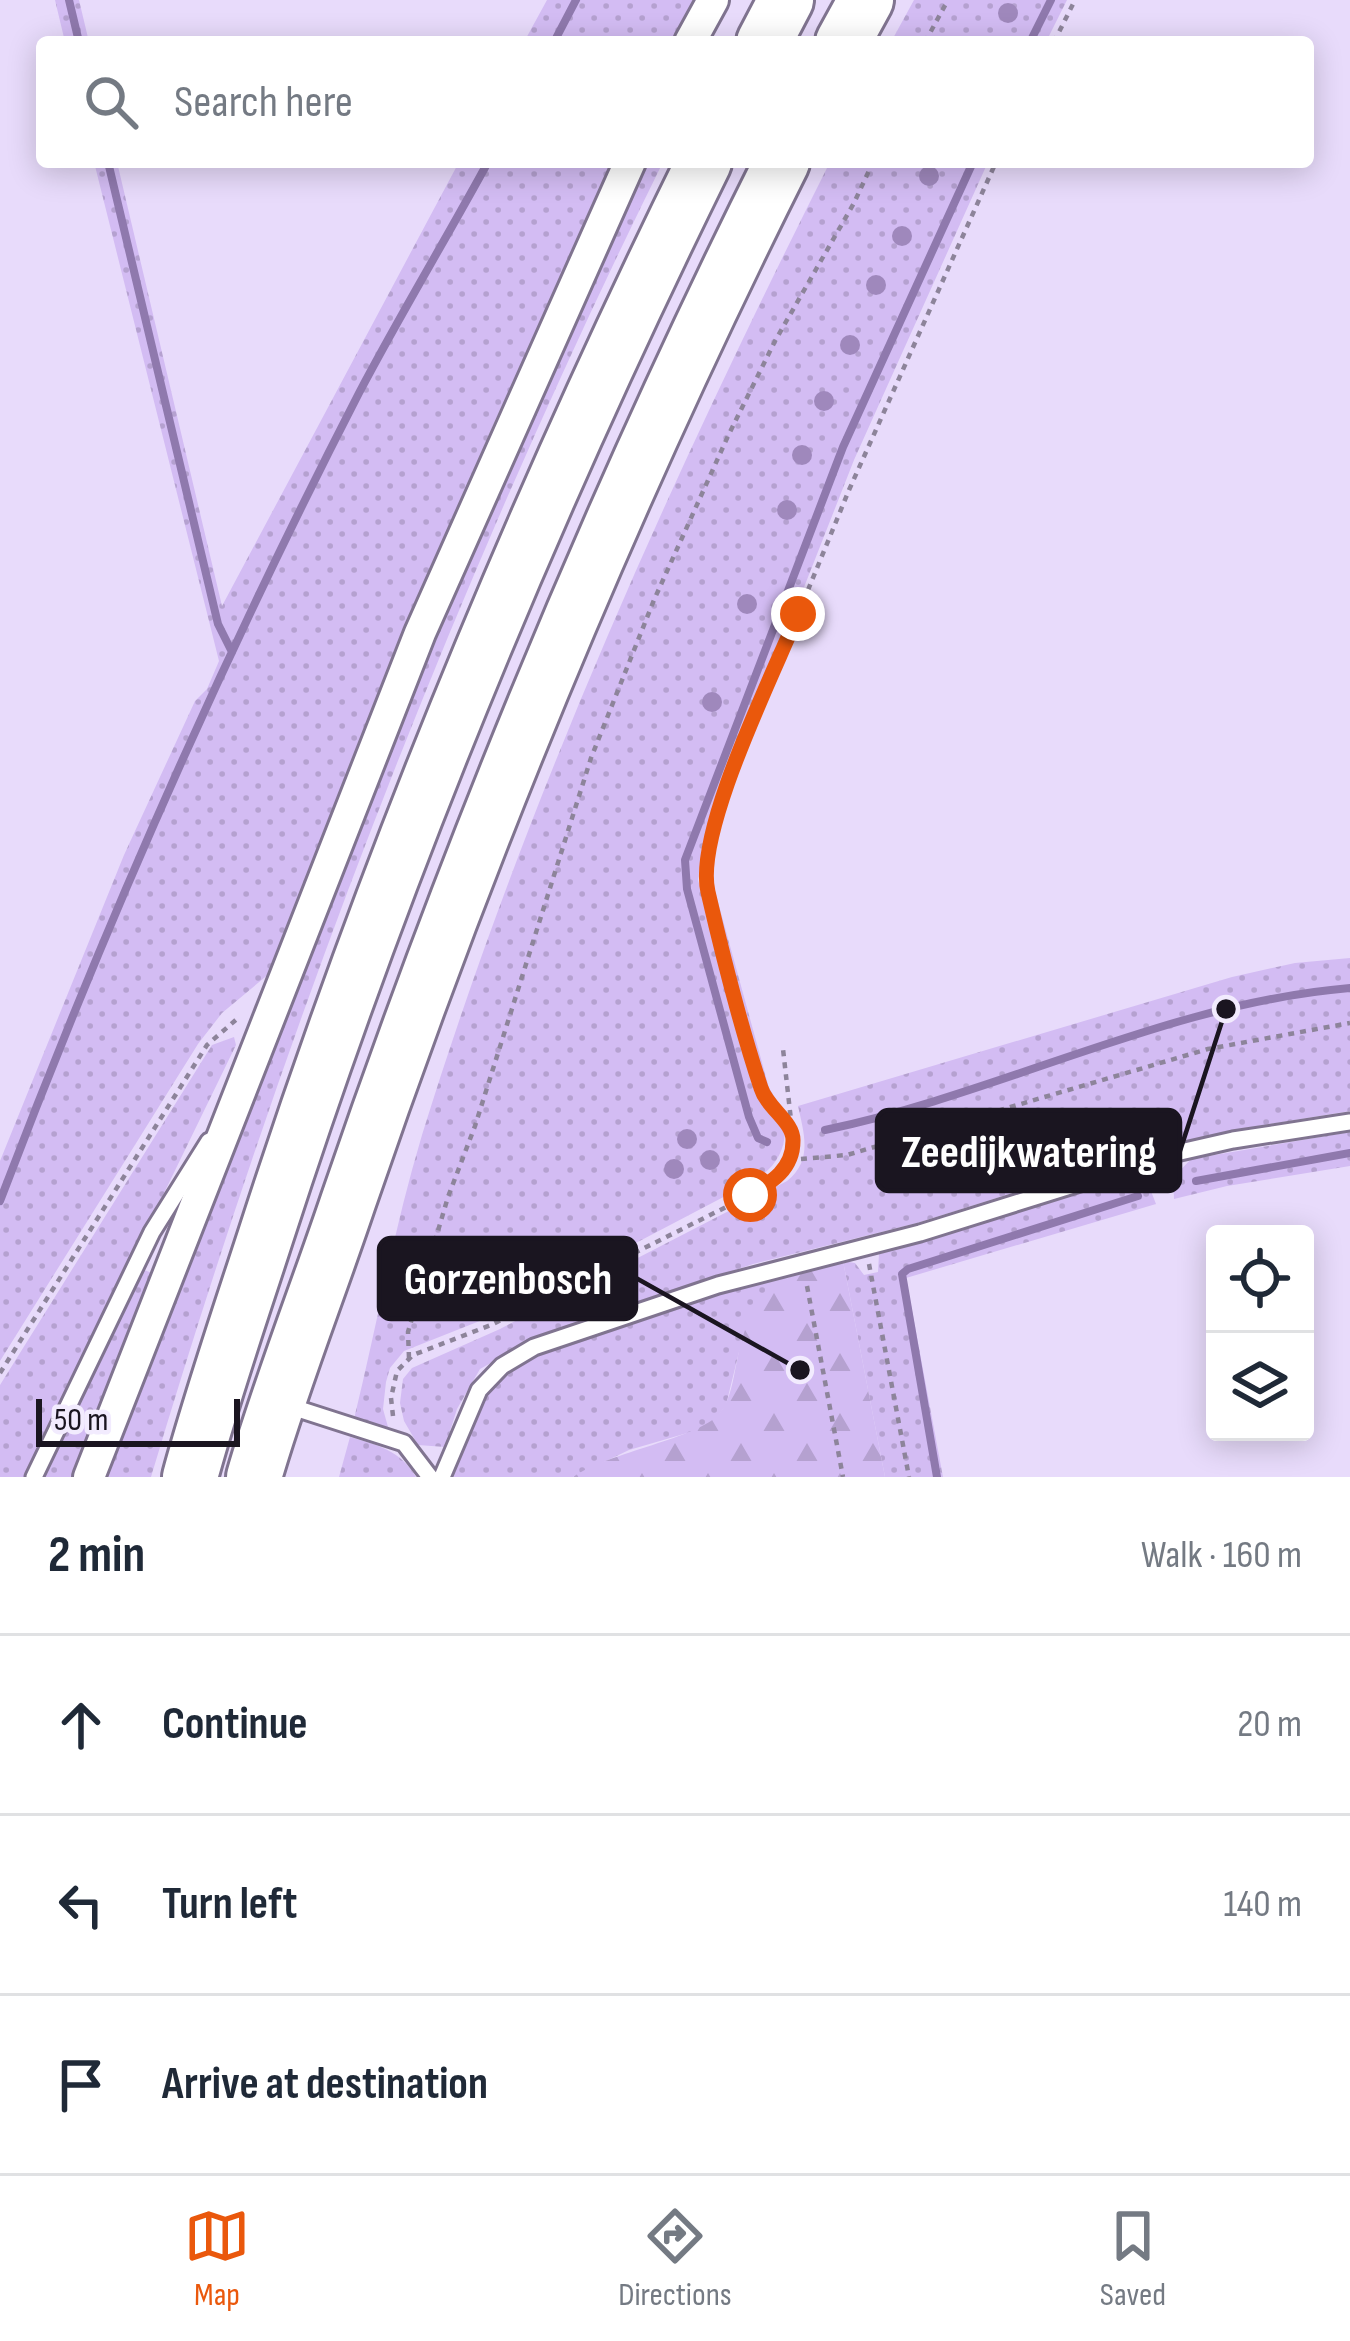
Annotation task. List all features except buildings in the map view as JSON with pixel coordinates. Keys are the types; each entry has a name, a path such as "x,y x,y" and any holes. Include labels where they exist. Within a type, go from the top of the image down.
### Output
{"highway":[{"path":"767,36 786,0"},
{"path":"847,36 866,0"},
{"path":"190,1477 306,1113 397,860 524,551 701,168"},
{"path":"254,1477 421,994 518,742 648,440 779,168"}],"street":[{"path":"693,36 712,0"},
{"path":"89,1477 420,633 628,168"}],"lane":[{"path":"34,1477 152,1232 232,1109"},
{"path":"442,1477 479,1390 490,1375 516,1356 718,1285 866,1248 1176,1153 1350,1122"},
{"path":"277,1402 404,1444 430,1477"}],"path":[{"path":"929,36 948,0"},
{"path":"1057,36 1076,0"},
{"path":"409,1358 408,1332 448,1197 592,758 654,600 728,436 870,168"},
{"path":"792,1129 769,1106 754,1068 708,893 707,856 742,751 849,490 993,168"},
{"path":"0,1372 207,1045 235,1020 276,1001"},
{"path":"789,1160 848,1155 1208,1049 1350,1023"},
{"path":"404,1444 391,1398 397,1371 409,1358 491,1325 750,1195 780,1175 789,1160 792,1129 783,1048"},
{"path":"866,1248 909,1477"},
{"path":"802,1262 843,1477"}],"green space":[{"path":"55,0 79,0 88,36 64,36"},
{"path":"547,0 698,0 678,36 527,36"},
{"path":"914,0 1067,0 1049,36 894,36"},
{"path":"96,168 118,168 222,606 456,168 613,168 428,576 270,973 222,1013 198,1044 0,1361 0,1161 124,855 195,701 207,689 219,661"},
{"path":"644,168 660,168 514,482 379,809 259,1140 151,1477 106,1477 433,639"},
{"path":"827,168 985,168 854,460 702,847 698,880 702,894 715,891 769,1088 782,1114 782,1150 754,1181 510,1309 404,1351 390,1368 383,1409 388,1427 379,1430 354,1419 422,1135 507,885 555,762 714,399"},
{"path":"1350,958 1350,1111 1153,1149 917,1223 753,1264 534,1339 480,1369 457,1409 445,1447 418,1445 404,1421 403,1379 412,1368 500,1329 787,1181 803,1155 798,1106 1232,977 1295,963"},
{"path":"234,1037 236,1045 26,1477 0,1477 0,1385 212,1045"},
{"path":"1350,1132 1350,1166 1174,1199 1173,1178 1191,1159"},
{"path":"1130,1178 1149,1186 1156,1204 906,1278 943,1477 885,1477 843,1261 855,1263 864,1275 878,1272 879,1254"},
{"path":"843,1261 885,1477 573,1477 708,1423 726,1402 743,1336 759,1301 784,1280"},
{"path":"144,1270 155,1274 73,1477 44,1477"},
{"path":"792,1273 756,1310 726,1405 701,1429 629,1450 573,1477 453,1477 472,1419 490,1390 524,1361 746,1284"},
{"path":"350,1437 396,1455 416,1477 339,1477"}],"waterway":[{"path":"69,0 78,36"},
{"path":"557,36 576,0"},
{"path":"1033,36 1051,0"},
{"path":"109,168 218,624 232,652"},
{"path":"0,1201 81,995 214,691 359,393 485,168"},
{"path":"767,1142 758,1138 749,1117 687,889 685,860 843,447 970,168"},
{"path":"825,1130 891,1114 1216,1011 1350,988"},
{"path":"1196,1181 1350,1153"},
{"path":"937,1477 902,1274 1138,1196"}],"place":[{"name":"Zeedijkwatering","path":"1226,1009"},
{"name":"Gorzenbosch","path":"800,1370"}],"route":[{"path":"750,1195 780,1175 794,1143 792,1129 763,1096 704,869 735,769 798,614"}]}
